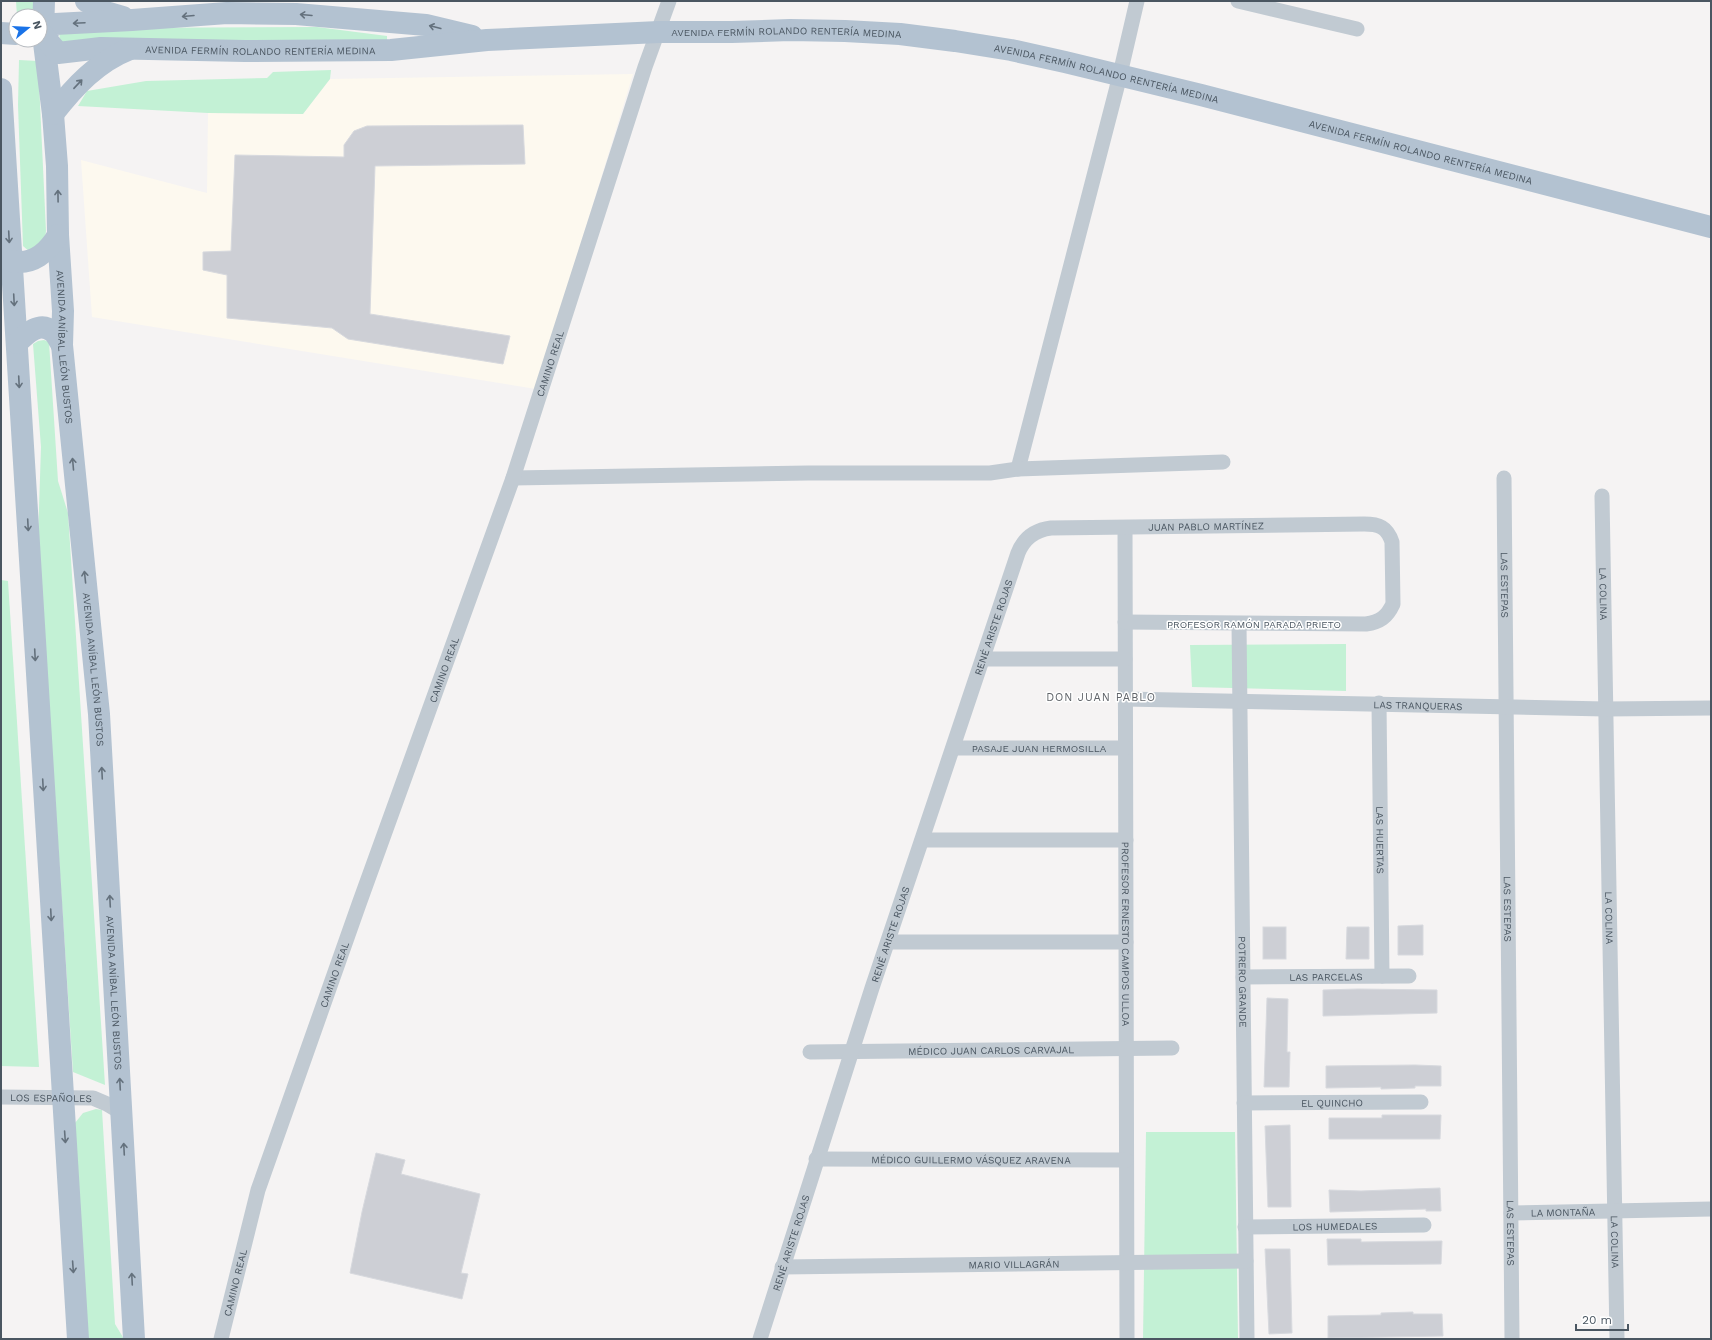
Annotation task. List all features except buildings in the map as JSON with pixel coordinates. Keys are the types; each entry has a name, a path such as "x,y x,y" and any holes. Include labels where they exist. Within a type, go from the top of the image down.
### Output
{"main road":[{"path":"86,1 106,12 132,20"},
{"name":"AVENIDA FERMÍN ROLANDO RENTERÍA MEDINA","path":"48,30 55,24 227,13 296,14 426,25 487,40"},
{"name":"AVENIDA FERMÍN ROLANDO RENTERÍA MEDINA","path":"48,42 58,53 101,48 245,51 391,50 487,40 659,32 790,30 900,34 1011,50 1065,62 1201,95 1711,227"},
{"name":"AVENIDA ANÍBAL LEÓN BUSTOS","path":"44,48 54,114 57,166 58,235 63,311 62,345 99,714 134,1339"},
{"path":"54,114 82,79 107,61 133,48"},
{"path":"1,89 78,1339"},
{"path":"11,261 20,264 41,256 51,246 58,235"},
{"path":"17,343 30,331 40,327 52,331 62,345"}],"street":[{"name":"CAMINO REAL","path":"221,1339 258,1190 356,911 513,478 645,67 669,1"},
{"path":"1018,469 1137,1"},
{"path":"1238,1 1357,29"},
{"path":"513,478 808,473 990,473 1018,469 1223,462"},
{"name":"LAS ESTEPAS","path":"1504,478 1512,1339"},
{"name":"LA COLINA","path":"1602,496 1616,1211 1617,1339"},
{"name":"JUAN PABLO MARTÍNEZ","path":"1030,535 1037,531 1051,528 1375,524 1383,526 1389,533 1392,542 1393,604 1389,613 1382,620"},
{"name":"PROFESOR ERNESTO CAMPOS ULLOA","path":"1125,528 1127,1339"},
{"name":"RENÉ ARISTE ROJAS","path":"760,1339 816,1159 1018,554 1025,540 1030,535"},
{"name":"PROFESOR RAMÓN PARADA PRIETO","path":"1125,622 1366,624 1382,620"},
{"name":"POTRERO GRANDE","path":"1239,624 1247,1339"},
{"path":"983,659 1125,659"},
{"name":"LAS TRANQUERAS","path":"1125,699 1605,708 1711,708"},
{"name":"LAS HUERTAS","path":"1379,703 1382,976"},
{"name":"PASAJE JUAN HERMOSILLA","path":"953,748 1125,748"},
{"path":"922,840 1126,840"},
{"path":"888,942 1126,942"},
{"name":"LAS PARCELAS","path":"1243,977 1409,976"},
{"name":"MÉDICO JUAN CARLOS CARVAJAL","path":"810,1052 1172,1048"},
{"name":"LOS ESPAÑOLES","path":"1,1097 93,1098 122,1113"},
{"name":"EL QUINCHO","path":"1244,1103 1421,1102"},
{"name":"MÉDICO GUILLERMO VÁSQUEZ ARAVENA","path":"816,1159 1126,1160"},
{"name":"LA MONTAÑA","path":"1511,1213 1711,1210"},
{"name":"LOS HUMEDALES","path":"1245,1227 1424,1225"},
{"name":"MARIO VILLAGRÁN","path":"782,1267 1127,1264 1246,1261"}],"shaded area":[{"path":"633,74 536,389 92,317 81,160 207,193 208,113 303,114 330,79"}],"green space":[{"path":"16,1 37,1 37,8 16,8"},
{"path":"317,27 387,36 387,41 60,42 59,30 106,28"},
{"path":"19,60 38,61 46,231 44,246 30,252 23,246 18,105"},
{"path":"331,70 330,79 303,114 208,113 78,106 87,91 146,81 267,78 273,72"},
{"path":"44,340 49,342 58,481 68,513 105,1085 73,1072 38,539 41,447 33,344"},
{"path":"1,580 8,581 39,1067 1,1066"},
{"path":"1346,644 1346,691 1192,687 1190,645"},
{"path":"96,1109 102,1110 115,1324 124,1339 87,1339 75,1123 83,1113"},
{"path":"1146,1132 1235,1132 1238,1339 1143,1339"}],"district":[{"name":"DON JUAN PABLO","path":"1101,697"}]}
